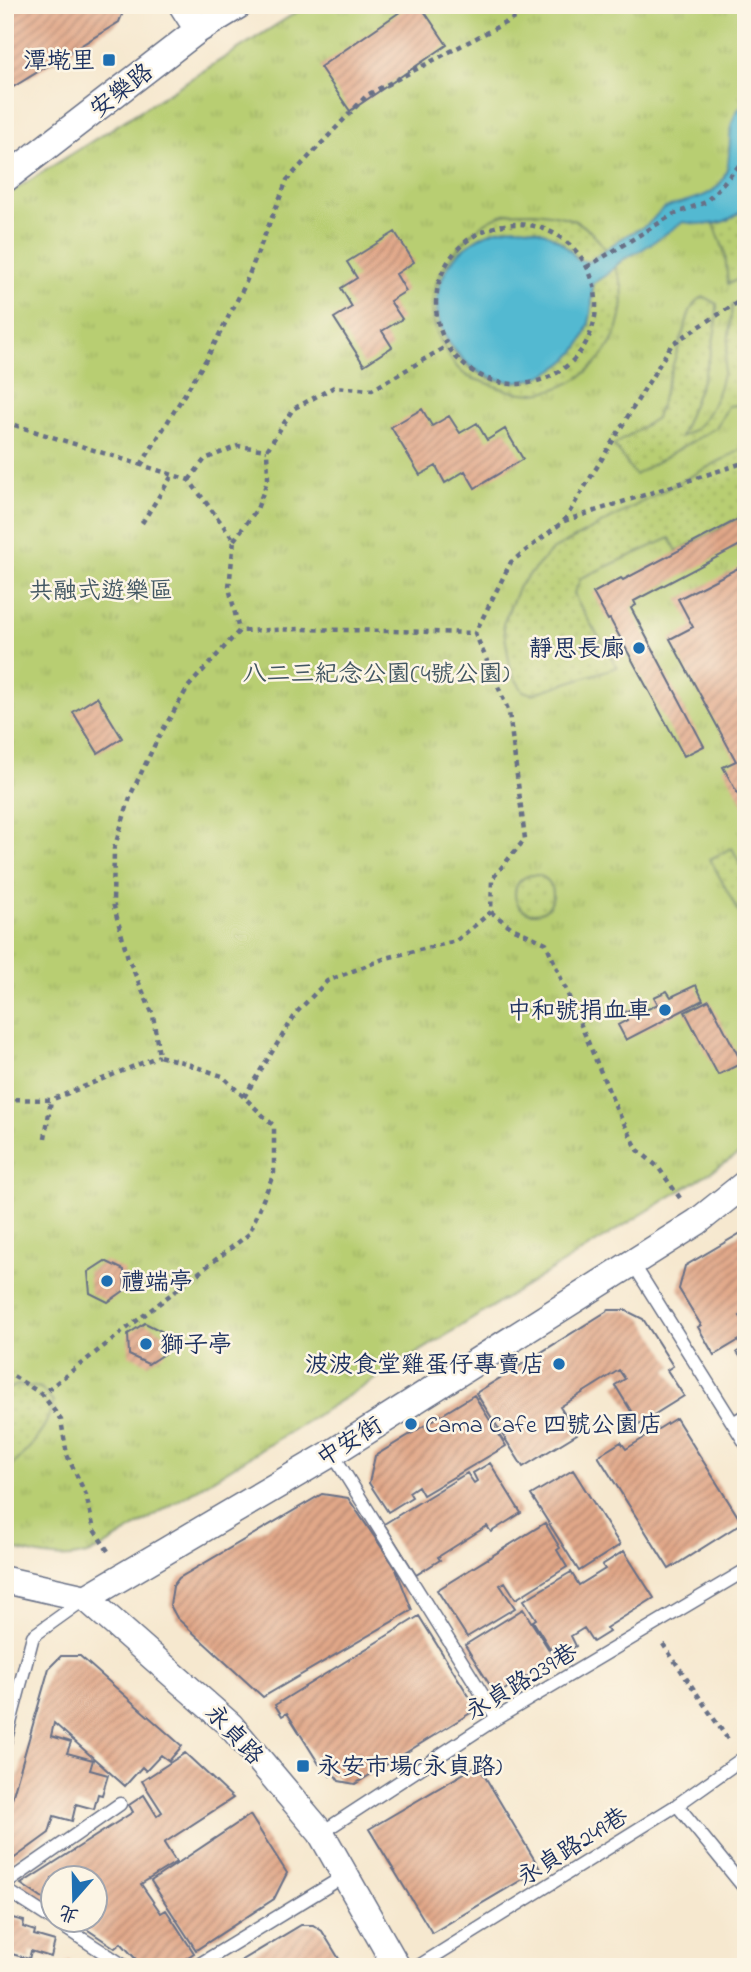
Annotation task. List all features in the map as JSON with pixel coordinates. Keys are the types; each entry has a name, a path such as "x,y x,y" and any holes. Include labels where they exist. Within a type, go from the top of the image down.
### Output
{"street":[{"path":"182,5 198,30"},
{"name":"安樂路","path":"5,179 198,30 239,5"},
{"name":"中安街","path":"86,1598 332,1453 697,1222 746,1183"},
{"name":"永貞路","path":"5,1580 86,1598 230,1725 321,1833 397,1967"}],"lane":[{"path":"632,1262 746,1444"},
{"path":"733,1423 746,1415"},
{"path":"332,1453 497,1718"},
{"name":"永貞路239巷","path":"321,1833 497,1718 746,1570"},
{"path":"5,1742 33,1636 86,1598"},
{"name":"永貞路249巷","path":"417,1967 677,1805 743,1758"},
{"path":"120,1804 5,1886 126,1967"},
{"path":"677,1805 746,1890"},
{"path":"195,1967 346,1875"}],"path":[{"path":"141,465 207,358 244,287 287,180 368,95 522,14 553,5"},
{"path":"678,5 689,8 699,5"},
{"path":"739,5 746,18"},
{"path":"587,267 674,214 706,202 746,158"},
{"path":"500,225 538,228 550,232 571,246 587,267 596,292 595,320 585,345 567,366 543,380 517,384 490,380 465,367 447,346 438,322 436,297 442,272 456,250 476,234 500,225"},
{"path":"564,521 672,344 746,296"},
{"path":"239,631 229,587 234,540 257,509 268,479 267,450 293,409 334,387 372,390 447,346"},
{"path":"5,422 188,480 234,540"},
{"path":"188,480 205,459 238,446 267,450"},
{"path":"475,633 511,562 564,521 746,462"},
{"path":"142,523 173,474"},
{"path":"159,1056 153,1014 128,958 113,903 114,849 131,794 157,740 188,687 239,631 302,629 475,633"},
{"path":"244,1097 297,1012 327,981 386,958 456,941 491,912 492,879 525,839 509,712 475,633"},
{"path":"491,912 512,928 546,943 617,1110 638,1150 658,1167 697,1222"},
{"path":"5,1099 51,1100 159,1056 222,1076 274,1126 274,1173 249,1234 42,1394"},
{"path":"45,1138 51,1100"},
{"path":"5,1371 42,1394 61,1420 66,1455 86,1494 94,1530 122,1575"},
{"path":"652,1627 743,1758"}],"green space":[{"name":"八二三紀念公園(4號公園)","path":"308,5 746,5 746,1150 100,1549 76,1557 41,1555 5,1547 5,196"},
{"path":"746,206 746,276 728,284 725,253 714,224 731,218"},
{"path":"535,212 576,221 591,232 606,250 589,263 578,260 569,249 438,297 446,334 466,364 489,378 517,382 593,292 592,284 615,267 622,287 622,307 619,325 611,343 587,372 553,389 522,393 467,376 457,367 437,333 433,299 444,267 463,242 479,227 508,213"},
{"path":"704,297 717,304 714,338 705,372 680,437 695,428 707,415 715,399 726,361 732,306 746,299 746,404 728,406 717,427 635,475 614,445 656,418 690,311 696,301"},
{"path":"746,447 746,515 677,551 670,538 581,578 574,593 578,603 617,667 532,694 523,691 511,672 503,624 519,586 552,550"},
{"path":"732,848 746,875 746,926 710,859"},
{"path":"534,875 548,880 553,894 548,908 534,913 520,908 515,894 520,880"},
{"path":"18,1385 41,1388 53,1402 46,1423 35,1441 5,1472 5,1390"}],"water":[{"path":"746,102 746,206 739,213 717,223 683,222 622,260 592,284 591,310 586,334 573,354 548,373 525,381 500,380 480,372 458,354 440,325 438,295 448,268 467,246 493,231 522,227 551,236 578,260 589,262 648,224 663,209 706,195 718,186 728,166 733,120"}],"building":[{"path":"18,5 126,5 119,22 5,92 5,13"},
{"path":"410,5 420,5 447,45 350,111 320,67"},
{"path":"395,232 414,262 396,274 406,291 390,301 402,319 382,331 392,347 364,365 334,318 352,307 341,288 357,278 347,262"},
{"path":"422,409 432,426 449,416 460,433 477,423 487,440 505,429 523,459 475,488 465,471 445,483 436,466 420,475 391,427"},
{"name":"靜思長廊","path":"746,515 746,542 634,601 636,605 631,608 704,746 684,756 610,619 608,620 593,593"},
{"path":"746,564 746,809 723,767 736,761 670,639 693,627 678,599"},
{"path":"97,697 122,738 98,753 73,712"},
{"name":"中和號捐血車","path":"696,985 703,1000 626,1040 618,1025 627,1020 623,1013 637,1006 640,1013 658,1004 654,997 667,991 671,997"},
{"path":"709,1000 742,1063 718,1075 685,1012"},
{"path":"746,1230 746,1312 740,1316 746,1325 746,1336 714,1355 698,1327 701,1325 679,1289 685,1266"},
{"name":"禮端亭","path":"105,1261 124,1270 125,1290 108,1302 90,1293 88,1272"},
{"path":"609,1310 625,1310 643,1319 673,1366 667,1370 684,1396 639,1424 615,1385 625,1379 619,1370 560,1407 577,1434 523,1467 476,1393"},
{"name":"獅子亭","path":"145,1323 163,1332 165,1353 148,1364 129,1355 128,1334"},
{"path":"746,1347 746,1365 737,1352"},
{"path":"474,1395 506,1446 423,1495 418,1486 409,1492 412,1497 388,1512 369,1483 375,1456"},
{"path":"676,1418 742,1523 669,1569 598,1456 621,1442 626,1449"},
{"path":"490,1463 521,1513 491,1532 487,1526 438,1557 440,1560 416,1575 384,1524 467,1473 474,1483 477,1481 473,1473"},
{"path":"573,1470 620,1545 579,1571 531,1495"},
{"path":"322,1494 348,1498 395,1567 412,1610 263,1697 177,1618 170,1605 173,1586 179,1578"},
{"path":"545,1523 560,1548 557,1550 567,1567 516,1599 505,1582 500,1585 515,1608 467,1637 437,1590"},
{"path":"624,1551 654,1598 606,1628 609,1632 593,1642 584,1628 571,1636 576,1646 556,1658 533,1621 536,1619 524,1600 571,1572 579,1585 605,1569 602,1565"},
{"path":"523,1609 555,1659 496,1695 465,1645"},
{"path":"419,1616 477,1709 355,1784 339,1781 334,1774 330,1776 322,1763 319,1764 287,1713 282,1716 275,1705"},
{"path":"61,1656 80,1656 182,1746 169,1761 161,1755 146,1771 142,1767 125,1786 54,1723 51,1736 71,1742 67,1753 93,1760 90,1770 108,1775 102,1795 98,1794 94,1809 76,1804 72,1821 54,1816 49,1833 5,1865 5,1823 49,1668"},
{"path":"185,1753 233,1798 164,1843 176,1862 141,1884 161,1913 166,1910 194,1953 173,1967 143,1967 121,1943 115,1948 94,1934 108,1934 108,1864 52,1864 133,1812 129,1805 144,1795 157,1816 162,1812 142,1781"},
{"path":"478,1765 540,1869 432,1933 369,1829"},
{"path":"250,1815 287,1873 274,1899 196,1950 151,1881"},
{"path":"38,1873 38,1896 21,1884"},
{"path":"5,1916 24,1921 23,1927 35,1931 34,1935 55,1941 51,1957 31,1951 29,1959 5,1952"},
{"path":"301,1925 313,1925 322,1931 344,1967 231,1967"},
{"path":"69,1960 80,1967 60,1967"}],"place":[{"name":"潭墘里","path":"109,60"},
{"name":"靜思長廊","path":"639,648"},
{"name":"中和號捐血車","path":"665,1010"},
{"name":"禮端亭","path":"107,1281"},
{"name":"獅子亭","path":"146,1344"},
{"name":"波波食堂雞蛋仔專賣店","path":"559,1364"},
{"name":"Cama Cafe 四號公園店","path":"411,1424"},
{"name":"永安市場(永貞路)","path":"303,1766"}],"park label":[{"name":"共融式遊樂區","path":"101,590"}]}
